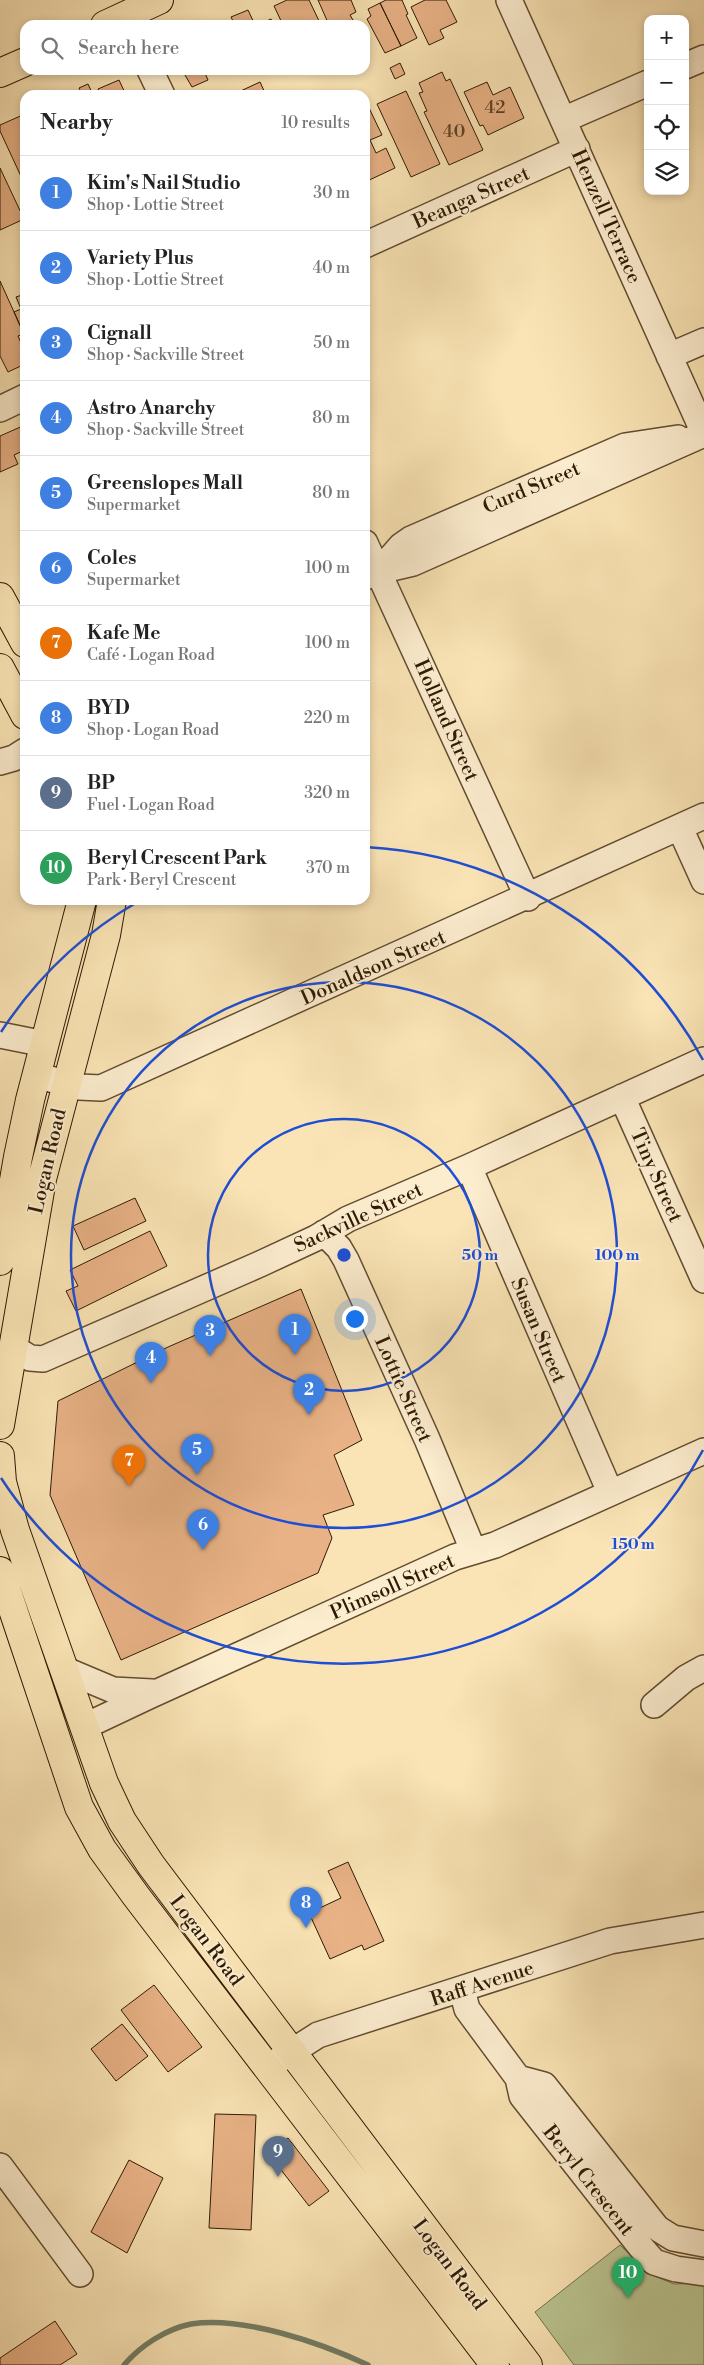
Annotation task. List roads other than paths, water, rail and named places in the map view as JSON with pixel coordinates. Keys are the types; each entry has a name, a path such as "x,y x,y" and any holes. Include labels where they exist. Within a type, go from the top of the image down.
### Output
{"main road":[{"path":"124,20 159,0"},
{"path":"0,74 20,64"},
{"path":"0,597 20,634"},
{"path":"0,668 20,706"},
{"name":"Logan Road","path":"0,1260 18,1157 36,1075 81,905"},
{"name":"Logan Road","path":"0,1425 6,1342 42,1179 74,1051 106,935 111,905"},
{"path":"45,1044 74,1051"},
{"name":"Logan Road","path":"0,1456 8,1508 110,1800 134,1841 290,2051 528,2365"},
{"path":"0,1571 27,1565"},
{"name":"Logan Road","path":"0,1571 8,1617 65,1772 87,1825 136,1896 495,2365"},
{"path":"85,1730 76,1743 76,1750 84,1786 87,1825"}],"street":[{"name":"Henzell Terrace","path":"509,0 577,149 702,434"},
{"path":"689,64 704,58"},
{"path":"152,75 160,90"},
{"path":"563,120 644,85"},
{"name":"Beanga Street","path":"370,243 577,149"},
{"path":"669,356 704,341"},
{"path":"0,409 20,400"},
{"name":"Curd Street","path":"372,574 411,539 625,446 702,434"},
{"name":"Holland Street","path":"372,574 528,898"},
{"path":"0,762 20,754"},
{"name":"Donaldson Street","path":"36,1075 94,1090 114,1084 528,898 704,816"},
{"path":"680,828 704,881"},
{"path":"0,1035 45,1044"},
{"name":"Sackville Street","path":"6,1342 30,1358 43,1358 324,1233 348,1219 704,1060"},
{"name":"Tiny Street","path":"622,1097 704,1280"},
{"name":"Susan Street","path":"468,1167 610,1492"},
{"name":"Lottie Street","path":"324,1233 339,1248 346,1260 427,1439 473,1550"},
{"name":"Plimsoll Street","path":"85,1730 94,1722 160,1691 473,1550 495,1545 704,1451"},
{"path":"654,1705 686,1678 704,1668"},
{"path":"63,1669 113,1690 135,1693 160,1691"},
{"name":"Raff Avenue","path":"268,2067 290,2051 318,2035 610,1941 704,1925"},
{"name":"Beryl Crescent","path":"462,1990 467,2010 518,2078 522,2096 654,2262 676,2269 704,2273"},
{"name":"Beryl Crescent","path":"518,2078 544,2085 657,2228 673,2238 704,2244"},
{"path":"0,2166 74,2267"}],"waterway":[{"path":"124,2365 138,2351 163,2334 182,2326 212,2323 234,2324 282,2333 328,2348 368,2365"}],"place":[{"name":"Kim's Nail Studio","path":"295,1355"},
{"name":"Cignall","path":"210,1356"},
{"name":"Astro Anarchy","path":"151,1383"},
{"name":"Variety Plus","path":"309,1415"},
{"name":"Greenslopes Mall","path":"197,1475"},
{"name":"Kafe Me","path":"129,1486"},
{"name":"Coles","path":"203,1550"},
{"name":"BYD","path":"306,1928"},
{"name":"BP","path":"278,2177"},
{"name":"Beryl Crescent Park","path":"628,2298"}]}
